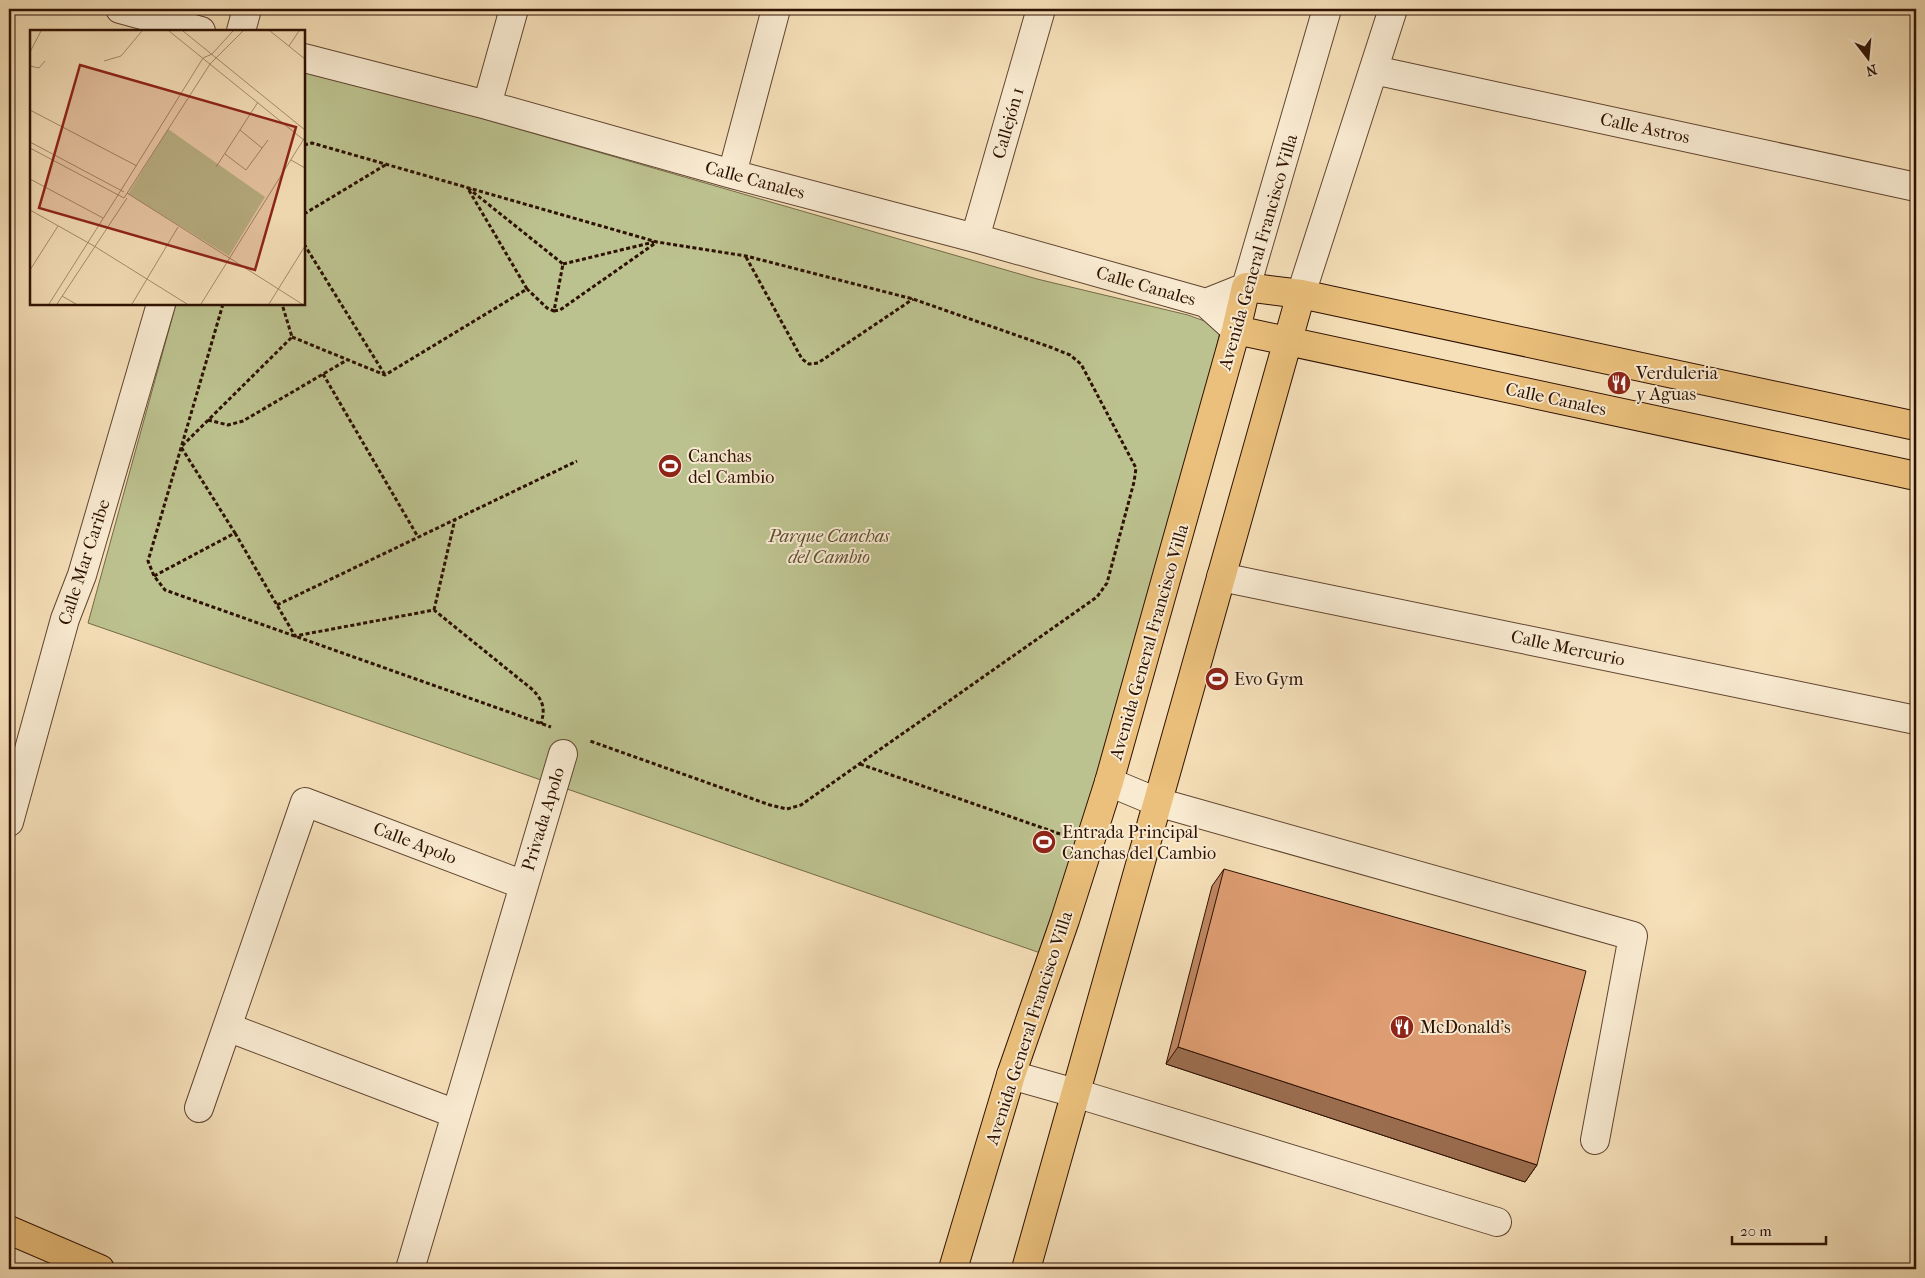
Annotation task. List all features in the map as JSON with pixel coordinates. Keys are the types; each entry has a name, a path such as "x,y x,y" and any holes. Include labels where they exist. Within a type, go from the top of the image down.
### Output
{"main road":[{"name":"Calle Canales","path":"1246,287 1301,294 1916,426"},
{"name":"Avenida General Francisco Villa","path":"953,1269 1011,1075 1109,782 1236,330 1246,287"},
{"path":"1026,1269 1301,294"},
{"name":"Calle Canales","path":"1236,330 1916,476"},
{"path":"9,1230 100,1269"}],"street":[{"path":"120,9 197,30"},
{"path":"241,30 247,9"},
{"path":"487,105 514,9"},
{"path":"732,174 776,9"},
{"name":"Callejón 1","path":"975,238 1041,9"},
{"name":"Avenida General Francisco Villa","path":"1246,287 1327,9"},
{"path":"1301,294 1393,9"},
{"name":"Calle Canales","path":"305,58 487,105 1206,303 1236,330"},
{"name":"Calle Astros","path":"1374,70 1916,187"},
{"name":"Calle Canales","path":"1206,303 1246,287"},
{"name":"Calle Mar Caribe","path":"9,822 66,619 82,576 161,305"},
{"name":"Calle Mercurio","path":"1220,577 1916,720"},
{"name":"Privada Apolo","path":"524,884 561,742"},
{"path":"1109,782 1157,802 1633,936 1595,1140"},
{"name":"Calle Apolo","path":"199,1108 305,802 524,884"},
{"path":"410,1269 524,884"},
{"path":"227,1027 456,1114"},
{"path":"1011,1075 1076,1093 1497,1222"}],"path":[{"path":"305,145 312,143 657,242 746,256 913,299 1070,355 1081,364 1136,468 1107,583 1098,597 801,805 787,809 770,805 587,740"},
{"path":"305,213 387,164"},
{"path":"467,186 564,264"},
{"path":"467,186 527,289 547,308 554,311 560,310 657,242"},
{"path":"564,264 657,242"},
{"path":"305,246 385,375"},
{"path":"746,256 802,358 809,364 818,363 913,299"},
{"path":"554,311 564,264"},
{"path":"385,375 527,289"},
{"path":"223,305 148,561 154,576 165,590 541,724 561,742"},
{"path":"282,305 292,337"},
{"path":"292,337 385,375"},
{"path":"181,448 292,337"},
{"path":"208,420 228,425 243,421 348,360"},
{"path":"323,374 418,537"},
{"path":"181,448 235,533 295,636"},
{"path":"277,605 577,461"},
{"path":"434,610 455,519"},
{"path":"154,576 235,533"},
{"path":"295,636 434,610 533,690 541,699 545,710 541,724"},
{"path":"860,764 1089,844"}],"green space":[{"name":"Canchas del Cambio","path":"305,67 1037,279 1188,315 1221,327 1192,458 1052,957 88,623 176,305 305,305"}],"building":[{"path":"1224,869 1586,971 1537,1165 1178,1047"}],"place":[{"name":"Verduleria y Aguas","path":"1619,383"},
{"name":"Canchas del Cambio","path":"670,466"},
{"name":"Evo Gym","path":"1217,679"},
{"name":"Entrada Principal Canchas del Cambio","path":"1044,842"},
{"name":"McDonald's","path":"1402,1027"}],"park label":[{"name":"Parque Canchas del Cambio","path":"829,546"}]}
